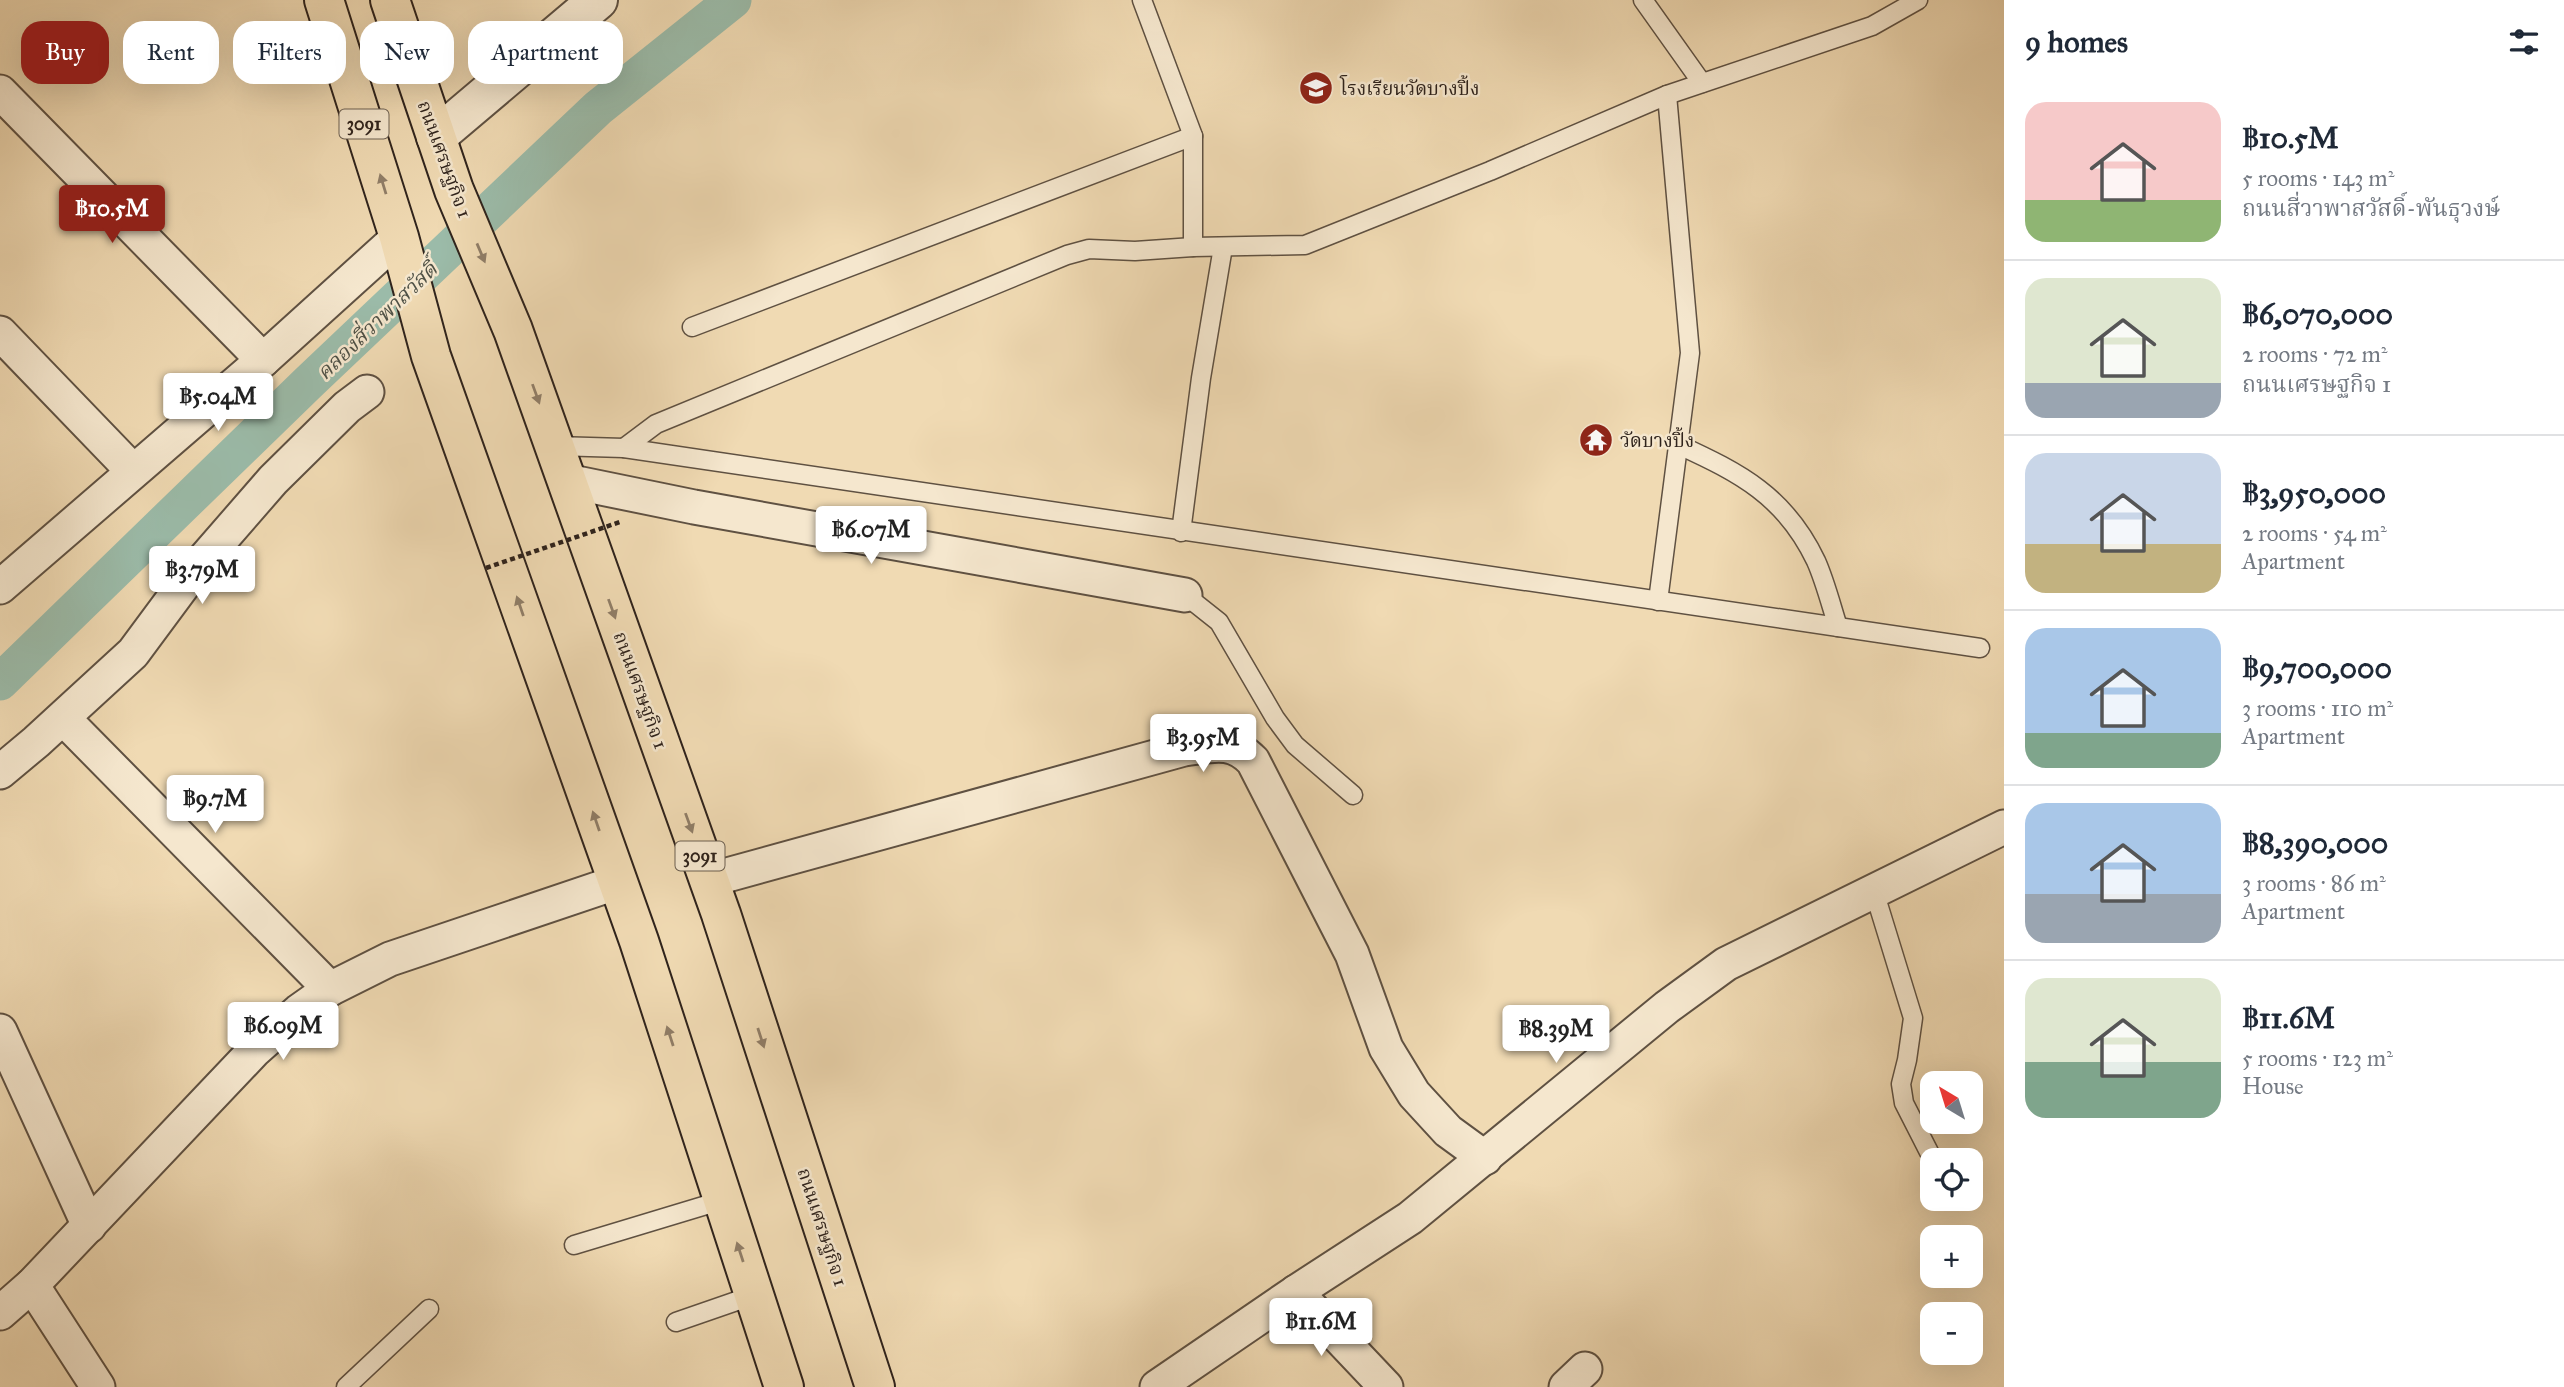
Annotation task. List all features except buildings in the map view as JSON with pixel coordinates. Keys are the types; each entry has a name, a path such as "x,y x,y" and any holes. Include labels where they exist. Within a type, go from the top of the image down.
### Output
{"main road":[{"name":"3091","path":"324,0 400,243 431,356 618,883 784,1387"},
{"name":"ถนนเศรษฐกิจ 1","path":"390,0 454,190 513,330 709,880 875,1387"}],"street":[{"path":"436,137 598,0"},
{"path":"0,92 263,360"},
{"path":"0,587 132,470 400,243"},
{"path":"0,333 132,470"},
{"path":"0,772 133,653 192,572 273,480 347,407 367,392"},
{"path":"567,481 695,507 1185,595"},
{"path":"63,718 330,989"},
{"path":"709,880 1184,750 1220,745 1242,749 1253,761 1352,954 1386,1048 1414,1094 1448,1131 1485,1158"},
{"path":"1157,1387 1410,1218 1667,1007 1726,964 2004,827"},
{"path":"0,1314 89,1226 254,1051 299,1011 330,989 390,959 618,883"},
{"path":"0,1031 89,1226"},
{"path":"32,1285 98,1387"},
{"path":"1296,1292 1386,1387"}],"lane":[{"path":"1142,0 1193,136 1193,247"},
{"path":"1643,0 1702,83"},
{"path":"624,448 656,424 1067,255 1089,249 1135,251 1305,245 1490,171 1667,95 1872,26 1918,0"},
{"path":"1658,601 1690,354 1667,95"},
{"path":"692,327 1193,136"},
{"path":"1181,532 1201,378 1223,247"},
{"path":"1679,445 1762,489 1785,512 1816,560 1839,627"},
{"path":"555,446 624,448 1980,648"},
{"path":"1185,595 1219,622 1275,718 1295,745 1353,795"},
{"path":"1874,891 1913,1018 1901,1084 1904,1103 1927,1148"},
{"path":"574,1245 723,1200"},
{"path":"676,1322 754,1295"},
{"path":"346,1387 429,1309"}],"path":[{"path":"485,568 620,522"}],"waterway":[{"name":"คลองสี่วาพาสวัสดิ์","path":"0,682 308,383 598,108 733,0"}],"place":[{"name":"โรงเรียนวัดบางปิ้ง","path":"1316,88"},
{"name":"วัดบางปิ้ง","path":"1596,440"}]}
